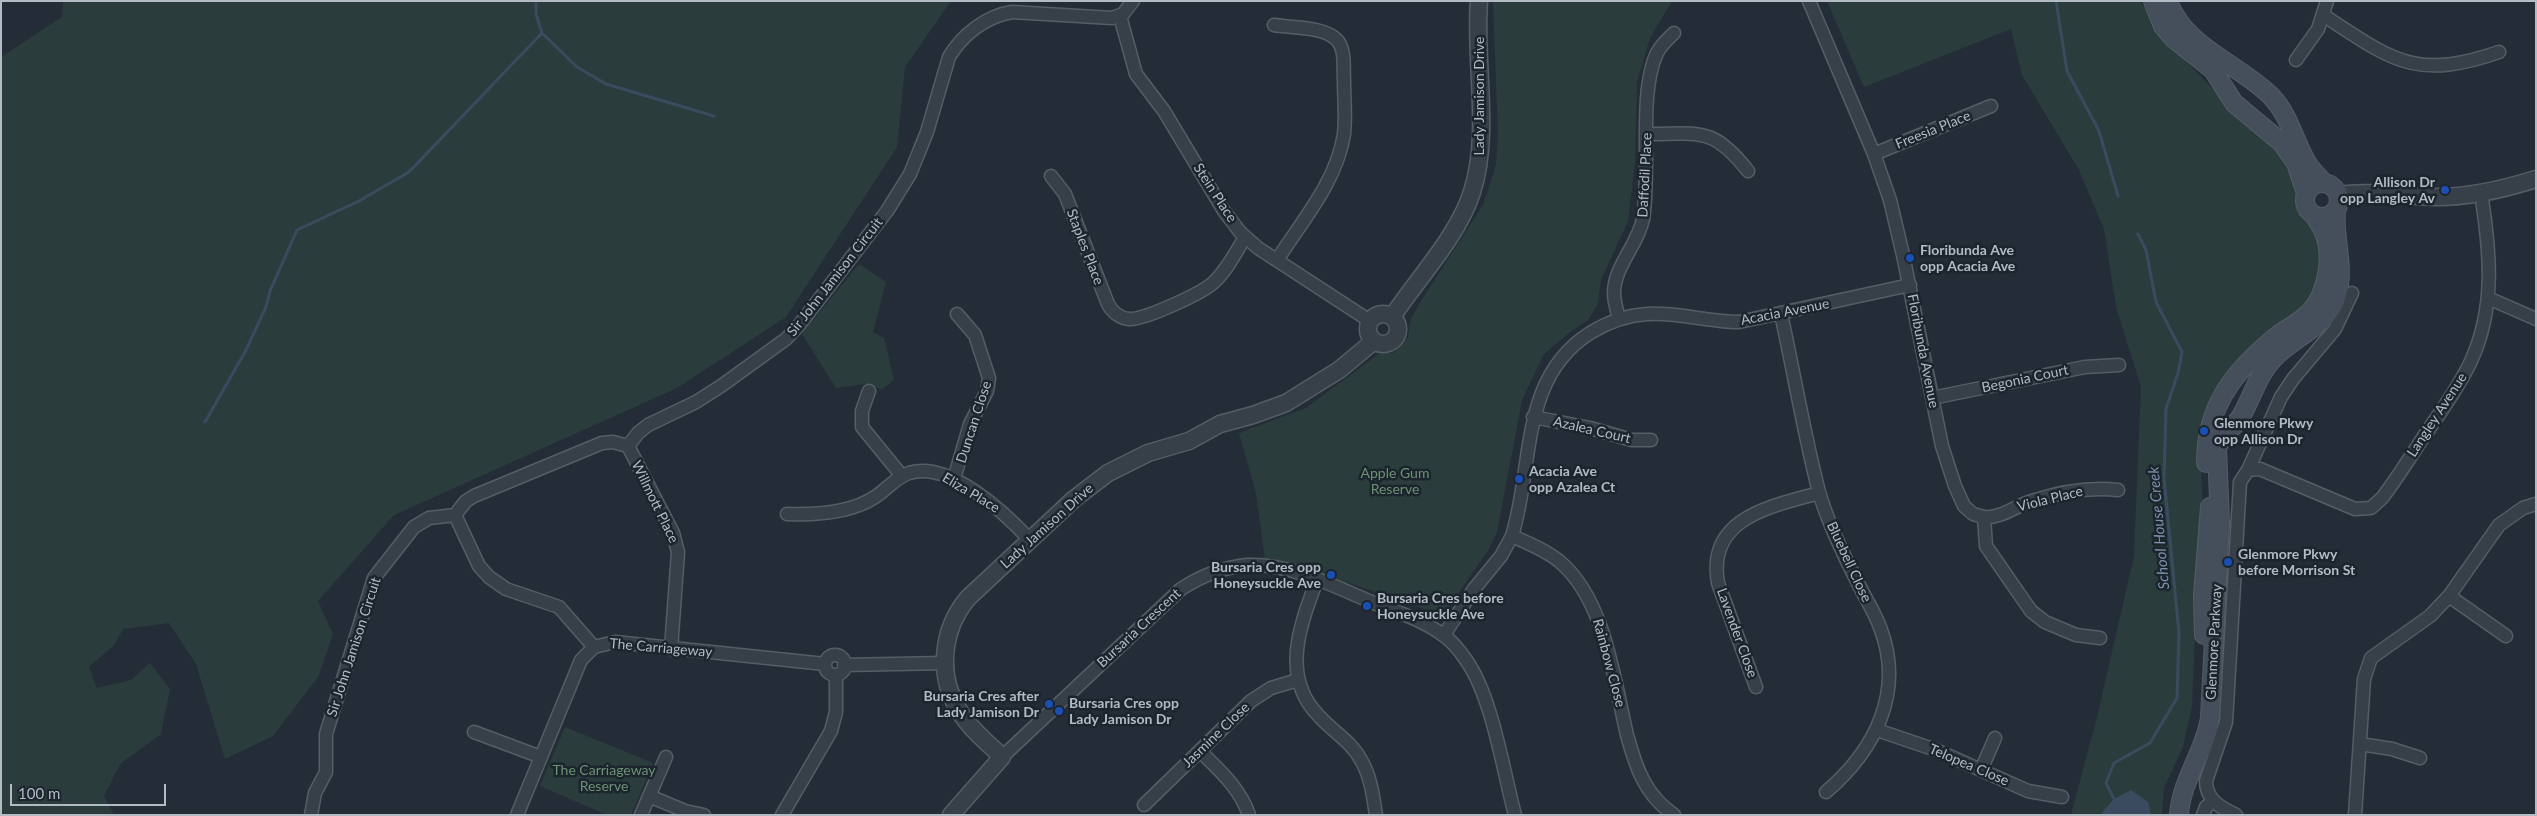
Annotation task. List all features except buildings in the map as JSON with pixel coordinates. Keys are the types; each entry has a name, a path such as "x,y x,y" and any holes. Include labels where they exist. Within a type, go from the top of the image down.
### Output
{"main road":[{"path":"2153,1 2163,26 2174,40 2213,70 2234,103 2282,143 2296,163 2306,193 2306,206 2314,215 2326,217 2337,203 2333,187 2324,183 2306,161 2290,122 2280,105 2260,86 2191,35 2178,20 2168,1"},
{"path":"2306,193 2313,185 2324,183"},
{"name":"Glenmore Parkway","path":"2179,815 2183,789 2204,739 2210,718 2220,523 2217,448 2222,439 2240,418 2259,379 2272,359 2317,325 2332,307 2340,281 2337,203"},
{"name":"Glenmore Parkway","path":"2169,815 2172,789 2193,741 2199,720 2204,578 2210,514 2206,466 2208,432 2219,400 2241,370 2276,337 2311,311 2321,294 2327,270 2327,245 2323,229 2314,215"}],"street":[{"path":"1120,16 1133,1"},
{"name":"Lady Jamison Drive","path":"1392,317 1458,223 1472,192 1480,148 1479,1"},
{"name":"Floribunda Avenue","path":"1809,1 1874,154 1890,200 1910,285 1932,398 1945,454 1958,495 1969,511 1984,517"},
{"path":"2296,60 2314,34 2327,1"},
{"name":"Sir John Jamison Circuit","path":"628,446 638,432 648,425 696,402 721,386 786,339 800,324 902,189 922,146 947,62 954,49 982,23 996,15 1012,12 1104,18 1120,16"},
{"path":"2323,15 2378,50 2408,63 2430,66 2450,65 2499,52"},
{"name":"Stein Place","path":"1120,16 1136,74 1164,111 1224,211 1245,237 1370,321"},
{"path":"1274,25 1322,32 1340,38 1345,109 1344,132 1340,150 1326,186 1277,260"},
{"name":"Daffodil Place","path":"1619,319 1614,299 1614,287 1621,268 1637,239 1646,196 1648,89 1652,66 1661,47 1674,32"},
{"name":"Freesia Place","path":"1874,154 1992,106"},
{"path":"1647,134 1696,134 1712,138 1732,150 1748,171"},
{"name":"Staples Place","path":"1051,176 1065,194 1108,304 1118,321 1138,318 1202,292 1217,280 1245,237"},
{"path":"2337,203 2368,193 2440,197 2481,193 2536,180"},
{"name":"Langley Avenue","path":"2254,470 2345,506 2363,509 2376,504 2466,372 2478,344 2488,298 2490,252 2481,193"},
{"name":"Acacia Avenue","path":"1444,635 1461,612 1474,589 1501,556 1512,536 1533,417 1547,379 1564,355 1585,336 1619,319 1661,314 1732,322 1781,314 1910,285"},
{"path":"2236,815 2213,801 2207,790 2206,781 2226,722 2240,482 2254,470 2281,397 2293,379 2335,329 2352,293"},
{"path":"2488,298 2536,319"},
{"name":"Duncan Close","path":"954,479 970,424 987,392 990,378 975,335 957,314"},
{"path":"1382,314 1392,317 1398,329 1395,337 1383,344 1374,341 1368,329 1370,321 1382,314"},
{"name":"Bluebell Close","path":"1781,314 1819,493 1840,546 1874,614 1883,636 1887,659 1887,687 1877,730 1855,765 1826,792"},
{"name":"Lady Jamison Drive","path":"1002,757 961,714 949,690 945,663 950,628 963,604 1074,499 1108,473 1148,453 1189,442 1220,424 1286,403 1333,374 1374,341"},
{"name":"Begonia Court","path":"1932,398 2085,367 2119,365"},
{"path":"868,392 862,411 862,427 902,476"},
{"name":"Azalea Court","path":"1533,417 1590,428 1632,440 1651,440"},
{"path":"594,646 559,607 506,589 489,577 477,561 455,515 466,501 474,496 602,443 613,442 628,446"},
{"name":"Willmott Place","path":"628,446 677,546 679,564 671,648"},
{"name":"Eliza Place","path":"787,514 819,514 860,505 876,496 902,476 925,471 954,479 1003,512 1030,540"},
{"name":"Viola Place","path":"1984,517 1996,516 2044,498 2091,488 2118,490"},
{"name":"Lavender Close","path":"1756,687 1718,583 1717,570 1721,550 1735,526 1752,513 1819,493"},
{"path":"2355,815 2364,678 2371,658 2424,620 2449,596 2499,525 2522,508 2536,504"},
{"name":"Sir John Jamison Circuit","path":"311,815 315,793 326,772 326,734 374,578 414,527 429,518 455,515"},
{"path":"1984,517 1986,546 2031,611 2045,622 2076,635 2100,638"},
{"name":"Rainbow Close","path":"1512,536 1538,547 1559,561 1572,573 1587,594 1600,625 1637,770 1654,798 1674,815"},
{"name":"Bursaria Crescent","path":"951,815 1002,757 1173,595 1194,580 1221,570 1248,565 1285,570 1317,580 1417,620 1444,635 1466,659 1481,686 1514,815"},
{"path":"1317,580 1298,637 1296,660 1298,680 1313,710 1344,738 1359,755 1370,781 1376,815"},
{"path":"2449,596 2506,636"},
{"name":"The Carriageway","path":"516,815 581,660 594,646 615,642 825,664 827,658 837,656 842,659 840,670"},
{"path":"782,815 831,731 836,712 840,670 945,663"},
{"name":"Jasmine Close","path":"1144,805 1256,696 1271,688 1298,680"},
{"name":"Telopea Close","path":"1877,730 1936,750 2028,791 2062,797"},
{"path":"474,732 541,756"},
{"path":"1981,770 1995,738"},
{"path":"2360,744 2392,748 2420,758"},
{"path":"1200,750 1232,784 1242,799 1249,815"},
{"path":"641,815 666,758"},
{"path":"649,796 685,811 704,815"},
{"path":"2203,815 2206,807 2213,801"}],"green space":[{"path":"63,1 951,1 905,67 897,147 786,317 677,388 394,515 318,601 333,634 318,677 273,736 225,759 196,664 169,623 123,629 115,644 89,667 97,688 131,680 150,663 170,689 161,734 120,764 104,796 114,815 1,815 1,57 62,17"},
{"name":"Apple Gum Reserve","path":"1493,1 1672,1 1650,38 1637,82 1635,163 1628,221 1601,280 1598,303 1589,319 1544,354 1522,400 1497,532 1487,552 1448,608 1430,611 1315,571 1265,560 1256,493 1239,433 1306,408 1380,353 1393,353 1408,337 1411,319 1419,304 1483,205 1496,165 1498,134"},
{"path":"1827,1 2140,1 2169,44 2234,110 2278,146 2289,169 2299,207 2316,230 2320,274 2309,302 2285,321 2200,442 2203,516 2199,537 2192,706 2183,747 2164,788 2162,815 2071,815 2098,713 2134,556 2141,387 2116,307 2104,229 2079,170 2022,75 2011,29 1864,87"},
{"path":"859,264 886,282 873,332 884,338 894,380 882,389 865,384 836,388 802,334"},
{"name":"The Carriageway Reserve","path":"565,727 653,763 631,815 607,815 540,786"}],"water":[{"path":"2131,790 2148,802 2151,815 2100,815 2114,799"}],"waterway":[{"path":"536,1 536,14 542,33 577,67 606,84 714,116"},
{"name":"School House Creek","path":"2056,1 2067,71 2099,131 2118,196"},
{"path":"205,422 245,352 266,307 270,291 297,230 359,201 409,172 542,33"},
{"name":"School House Creek","path":"2114,799 2106,783 2114,763 2150,743 2177,698 2179,633 2164,478 2166,409 2178,373 2182,352 2156,302 2146,250 2138,234"}],"place":[{"name":"Allison Dr opp Langley Av","path":"2445,190"},
{"name":"Floribunda Ave opp Acacia Ave","path":"1910,258"},
{"name":"Glenmore Pkwy opp Allison Dr","path":"2204,431"},
{"name":"Acacia Ave opp Azalea Ct","path":"1519,479"},
{"name":"Glenmore Pkwy before Morrison St","path":"2228,562"},
{"name":"Bursaria Cres opp Honeysuckle Ave","path":"1331,575"},
{"name":"Bursaria Cres before Honeysuckle Ave","path":"1367,606"},
{"name":"Bursaria Cres after Lady Jamison Dr","path":"1049,704"},
{"name":"Bursaria Cres opp Lady Jamison Dr","path":"1059,711"}]}
